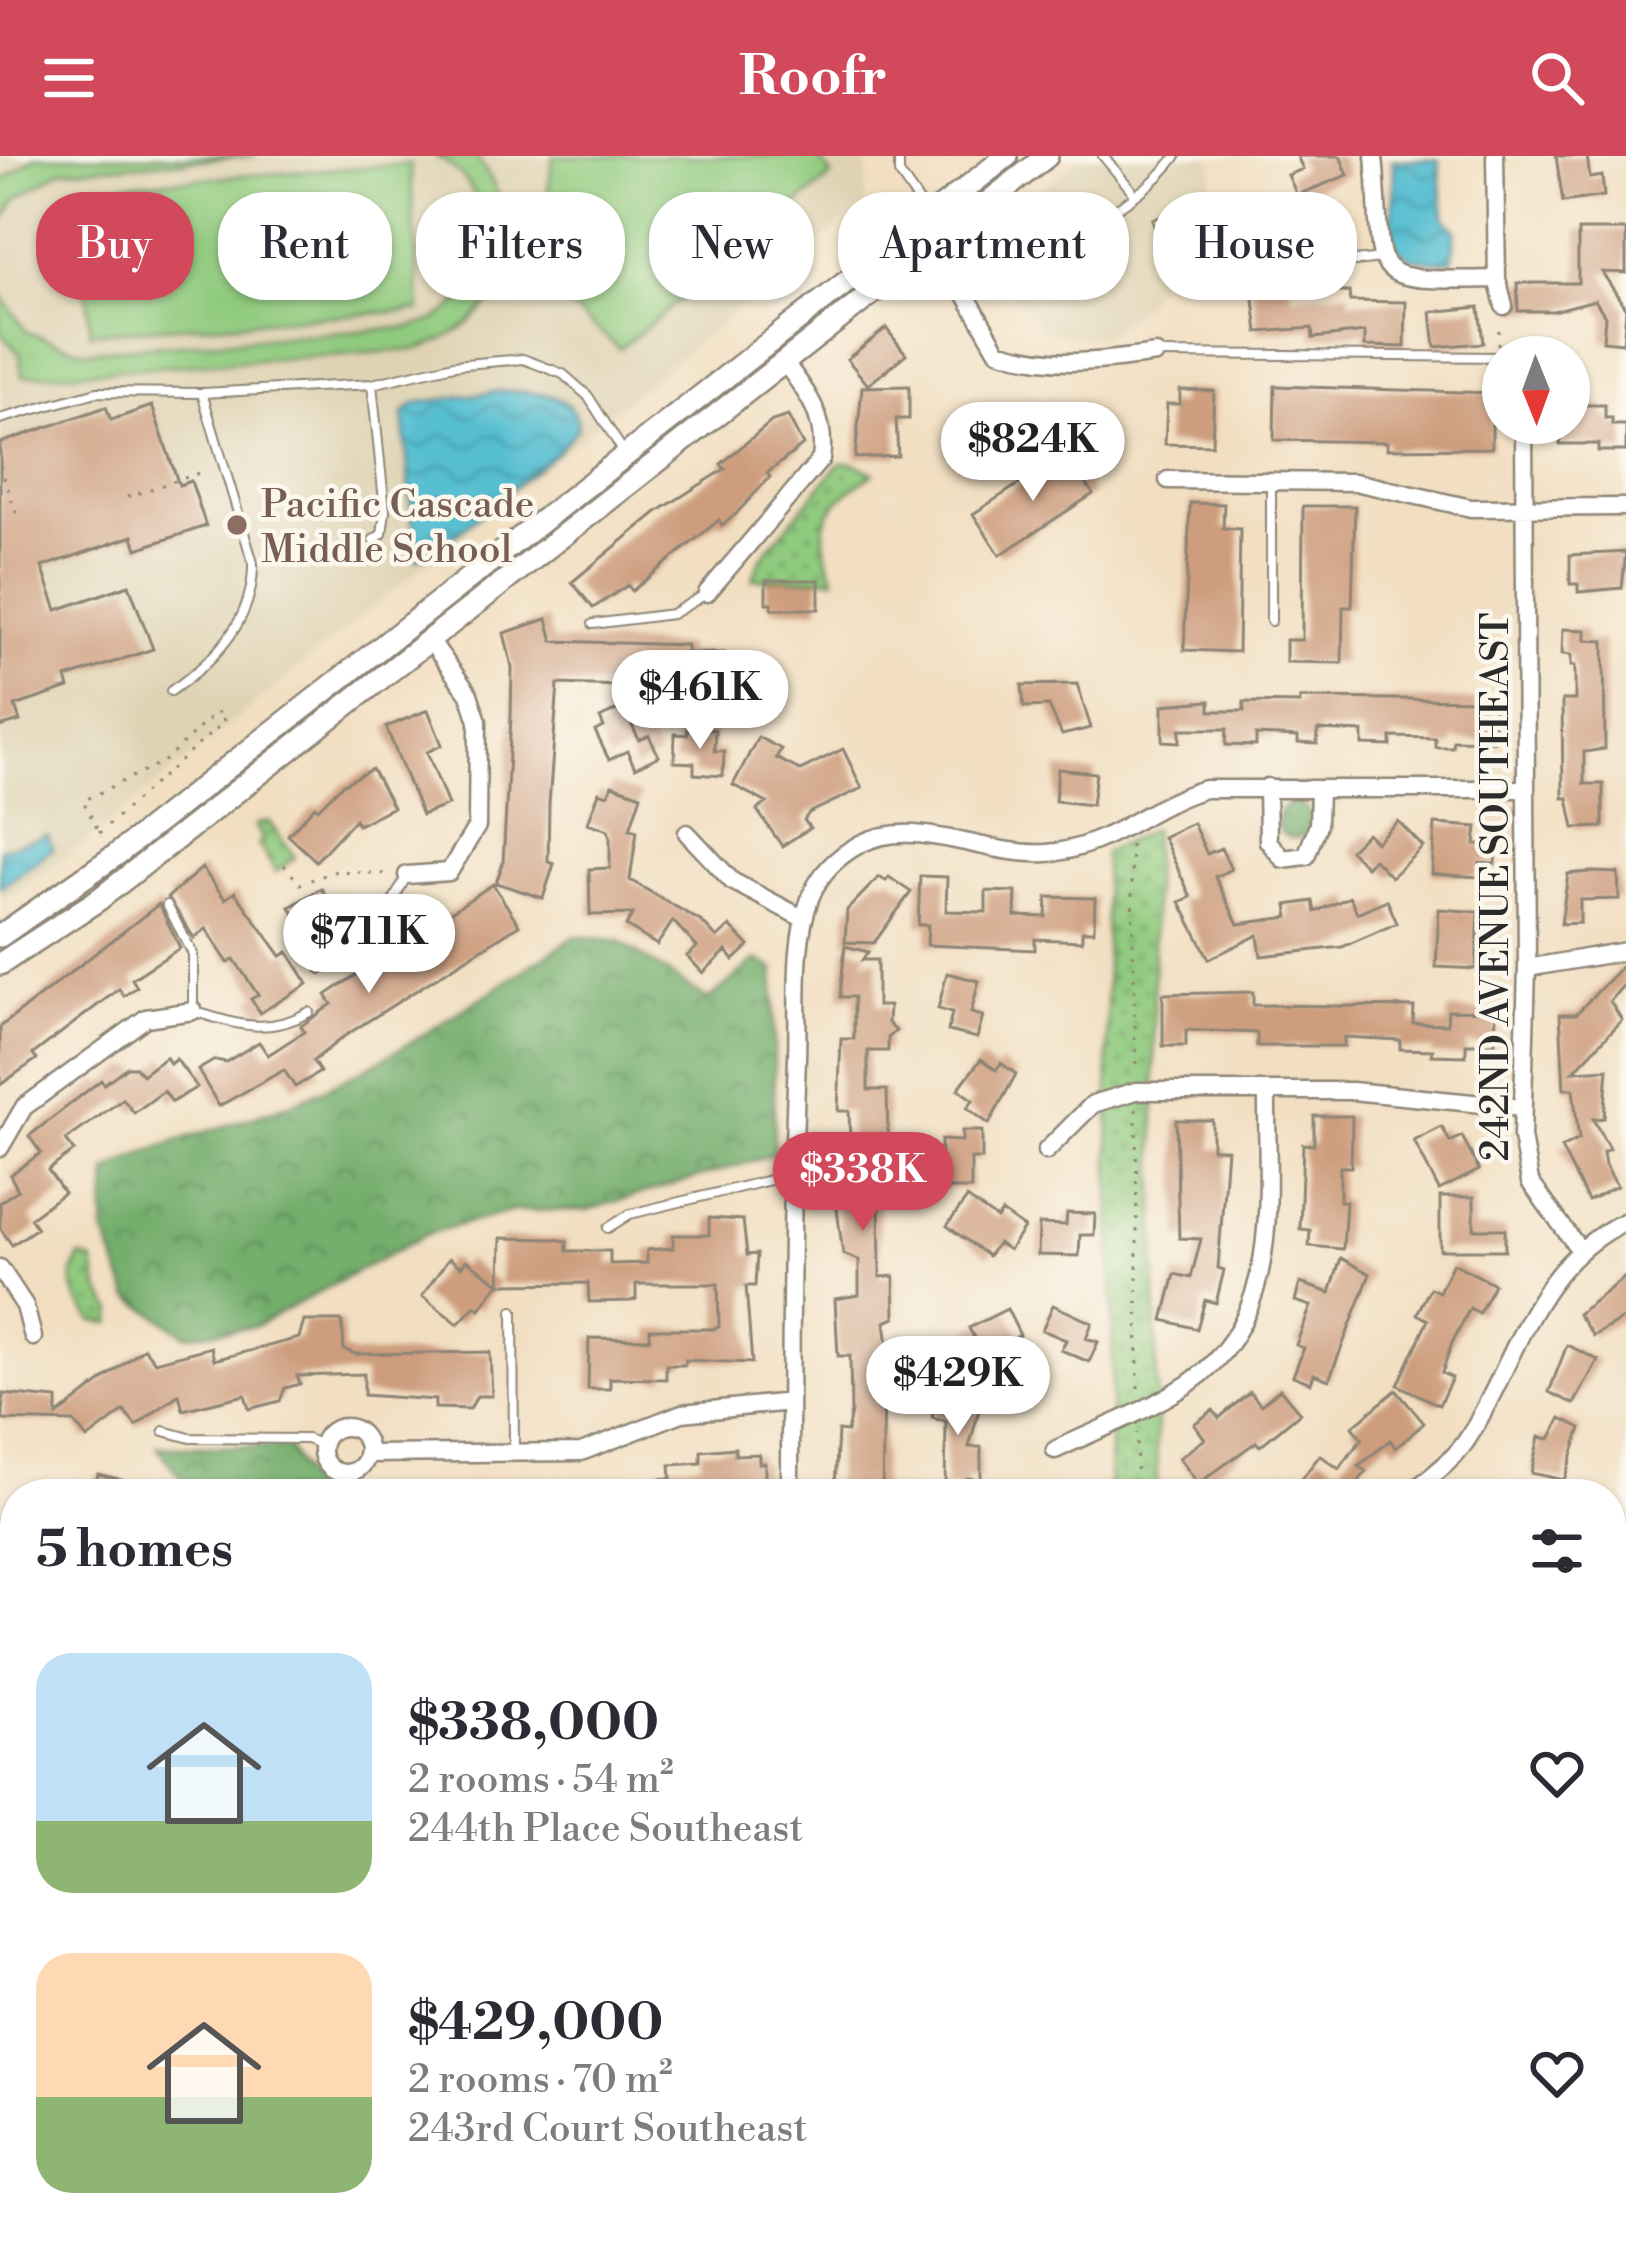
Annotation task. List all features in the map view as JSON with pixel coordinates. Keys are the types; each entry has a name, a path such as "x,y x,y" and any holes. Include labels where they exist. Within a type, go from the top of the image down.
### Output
{"street":[{"path":"962,192 1007,156"},
{"path":"1000,192 1047,156"},
{"path":"1374,156 1373,218 1381,258 1390,271 1410,279 1497,279"},
{"path":"1495,156 1497,279 1504,306"},
{"path":"0,936 116,855 838,288"},
{"path":"0,964 98,899 862,300"},
{"path":"968,300 998,352 1034,362 1082,364 1156,354"},
{"path":"707,593 820,459 825,433 811,397 784,362"},
{"name":"242ND AVENUE SOUTHEAST","path":"1525,444 1524,1161 1530,1182 1579,1249"},
{"path":"1168,480 1377,484 1471,508 1626,507"},
{"path":"407,875 448,872 477,826 474,704 429,639"},
{"path":"1268,787 1268,841 1283,859 1306,856 1312,846 1319,788"},
{"path":"790,1479 792,1174 804,919 824,872 838,857 881,836 906,833 1017,854 1051,853 1086,846 1179,796 1204,788 1525,789"},
{"path":"687,833 732,881 804,919"},
{"path":"1527,968 1626,951"},
{"path":"0,1148 24,1107 146,1018 193,1011"},
{"path":"1046,1151 1093,1104 1136,1091 1398,1094 1523,1108"},
{"path":"1054,1450 1138,1410 1208,1369 1254,1300 1265,1249 1267,1092"},
{"path":"1427,1479 1468,1440 1512,1343 1579,1249 1626,1220"},
{"path":"0,1268 25,1306 34,1337"},
{"path":"367,1454 581,1452 682,1413 790,1402"},
{"path":"345,1426 360,1432 367,1454 359,1468 336,1471 325,1461 322,1445 330,1432 345,1426"}],"lane":[{"path":"899,156 899,173 912,192"},
{"path":"1103,156 1134,193"},
{"path":"1129,197 1176,156"},
{"path":"1357,261 1381,258"},
{"path":"1156,354 1482,357"},
{"path":"0,418 97,392 202,394 372,384 487,360 544,364 588,396 625,453"},
{"path":"372,384 385,511 382,534 373,540"},
{"path":"171,692 220,652 240,620 253,583 248,549 202,394"},
{"path":"1271,481 1271,621"},
{"path":"593,624 671,614 707,593"},
{"path":"321,969 373,938 407,875"},
{"path":"167,905 194,954 193,1011 241,1027 266,1028 309,1012"},
{"path":"608,1228 630,1214 792,1174"},
{"path":"513,1310 514,1453"},
{"path":"164,1431 190,1438 307,1438 322,1445"}],"path":[{"path":"1502,336 1504,306"},
{"path":"0,466 16,512"},
{"path":"127,497 202,472"},
{"path":"222,712 224,722 100,834 83,801 166,760 222,712"},
{"path":"1130,826 1136,1479"},
{"path":"284,865 300,884 336,871 407,875"}],"shaded area":[{"name":"Pacific Cascade Middle School","path":"0,156 868,157 867,192 838,192 838,227 814,247 814,192 649,192 649,300 749,300 81,846 0,901"},
{"path":"1084,156 1210,156 1213,168 1211,192 1153,192 1153,290 1106,335 1076,338 1043,329 1017,300 1129,300 1129,192 1036,192"}],"green space":[{"path":"36,156 256,156 61,170 17,198 0,225 0,183"},
{"path":"435,156 476,157 496,192 472,192 460,175"},
{"path":"553,156 817,156 832,176 812,192 649,192 649,300 680,300 620,349 563,300 625,300 625,192 548,192"},
{"path":"410,164 420,310 90,333 88,300 194,300 194,192 79,192 79,187"},
{"path":"0,294 27,332 84,351 404,328 435,319 458,302 490,300 473,320 414,350 22,376 20,354 0,333"},
{"path":"840,463 854,463 874,473 835,504 828,516 824,542 835,578 753,579 760,559"},
{"path":"1294,804 1306,809 1311,821 1306,833 1294,838 1282,833 1277,821 1282,809"},
{"path":"268,821 295,857 276,872 258,844 263,840 255,825"},
{"path":"1153,829 1157,1479 1109,1479 1113,1329 1104,852"},
{"path":"576,936 619,941 708,1000 757,959 774,969 774,1155 587,1210 513,1211 429,1233 254,1327 186,1335 129,1297 104,1231 107,1172 153,1150 273,1110 370,1066"},
{"path":"80,1256 94,1262 98,1287 113,1311 111,1323 93,1321 77,1297 72,1283"},
{"path":"157,1447 288,1447 306,1479 182,1479"}],"water":[{"path":"1392,160 1439,160 1444,217 1456,230 1452,261 1424,260 1396,246"},
{"path":"500,391 560,400 576,416 578,428 557,452 430,555 416,559 403,414 416,403"},
{"path":"48,835 53,849 0,888 0,849"}],"building":[{"path":"1297,156 1340,156 1348,175 1296,192 1288,175 1303,169"},
{"path":"1556,156 1587,156 1590,178 1602,176 1604,196 1563,202"},
{"path":"1578,230 1626,230 1626,273 1602,272 1626,309 1623,343 1603,341 1605,316 1595,300 1553,311 1518,311 1517,283 1578,283"},
{"path":"1254,300 1406,302 1405,347 1365,346 1365,332 1313,338 1312,328 1258,332"},
{"path":"1479,307 1482,343 1435,347 1431,312"},
{"path":"886,328 906,354 868,385 847,359"},
{"path":"909,386 909,419 896,419 898,456 855,458 862,387"},
{"path":"1275,386 1482,393 1482,444 1492,444 1492,448 1387,449 1387,442 1274,440"},
{"path":"1180,390 1214,391 1212,445 1165,444 1167,404 1180,404"},
{"path":"1590,405 1605,405 1605,418 1612,418 1612,425 1626,425 1626,451 1598,451 1598,444 1590,444"},
{"path":"152,406 179,485 191,481 206,526 137,549 133,536 42,567 57,610 129,585 153,649 66,678 69,688 15,706 20,721 0,727 0,443 106,407 111,420"},
{"path":"788,416 803,445 767,473 770,477 735,515 722,525 719,520 632,591 628,585 593,608 572,582 657,512 725,469 721,464 772,421"},
{"path":"1066,453 1093,494 1000,555 973,514"},
{"path":"1190,503 1224,504 1223,528 1240,529 1238,652 1184,650"},
{"path":"1303,506 1355,506 1352,607 1343,607 1342,663 1286,662 1286,640 1302,640"},
{"path":"1626,552 1622,588 1578,592 1578,584 1570,584 1570,555"},
{"path":"766,580 819,580 819,609 772,609 772,603 766,603"},
{"path":"547,619 553,641 687,645 687,653 724,653 725,695 693,695 693,688 558,684 549,804 548,862 554,864 543,898 496,883 503,863 511,717 512,667 504,633"},
{"path":"1563,629 1586,630 1586,640 1604,641 1605,749 1584,752 1584,784 1603,784 1603,827 1574,828 1568,798 1563,798 1562,700 1575,700 1575,666 1571,666 1571,655 1562,654"},
{"path":"1077,684 1091,728 1062,735 1049,706 1024,707 1022,685"},
{"path":"1300,698 1494,700 1494,741 1453,740 1452,747 1435,747 1435,738 1391,737 1391,746 1363,745 1363,732 1318,730 1317,744 1298,743 1298,737 1256,735 1256,746 1226,745 1227,729 1180,729 1180,742 1163,741 1163,705 1210,701 1210,711 1244,711 1244,702 1300,703"},
{"path":"623,707 639,740 649,736 659,756 635,768 627,751 609,760 595,731 604,727 600,718"},
{"path":"428,710 442,745 427,752 448,805 422,815 386,727"},
{"path":"688,728 715,730 714,751 724,751 723,776 694,774 694,763 674,762 675,734 687,735"},
{"path":"758,737 781,749 776,758 800,770 843,749 862,788 809,813 804,820 810,828 782,846 757,810 767,803 733,785"},
{"path":"372,769 393,807 358,825 355,819 316,861 288,835 315,806 318,809 342,785"},
{"path":"1058,769 1096,773 1092,805 1055,801"},
{"path":"612,785 641,795 630,829 637,831 630,880 702,922 717,938 730,926 749,946 734,960 726,951 703,973 687,956 697,947 673,921 657,945 626,926 633,914 590,915 589,869 610,868 610,838 608,830 588,823 599,792 608,795"},
{"path":"1398,821 1423,847 1391,877 1374,859 1366,867 1350,850 1367,833 1376,842"},
{"path":"1193,823 1207,854 1221,848 1231,869 1215,877 1238,924 1289,917 1287,905 1313,901 1315,912 1350,897 1357,913 1387,900 1397,923 1342,947 1261,956 1258,935 1209,959 1180,902 1191,897 1163,837"},
{"path":"1435,824 1477,827 1475,844 1496,845 1495,864 1480,863 1479,877 1432,874"},
{"path":"202,868 225,899 235,892 281,956 288,952 308,984 260,1013 251,999 258,995 234,959 228,963 206,929 194,938 168,897"},
{"path":"1618,873 1619,899 1580,900 1580,923 1561,924 1568,874"},
{"path":"920,876 947,877 946,911 986,912 986,891 1016,892 1015,916 1046,917 1047,897 1095,898 1094,931 1082,931 1082,941 1035,939 1035,950 927,945 928,925 918,925"},
{"path":"879,877 886,881 889,877 911,892 874,943 845,942 847,910"},
{"path":"493,884 519,925 343,1037 313,1061 320,1072 295,1087 284,1070 219,1106 198,1070 215,1060 226,1062 259,1042 268,1055 304,1032 301,1026 332,1004 326,995"},
{"path":"321,888 348,931 316,950 290,907"},
{"path":"159,904 180,948 132,979 137,987 124,996 119,989 0,1085 0,1027"},
{"path":"1439,909 1479,912 1476,969 1436,967"},
{"path":"845,946 868,952 862,960 877,960 877,1006 889,1006 888,1023 896,1031 888,1038 888,1051 868,1051 868,1090 887,1090 888,1137 881,1137 880,1277 894,1276 895,1318 885,1322 890,1363 884,1387 882,1479 835,1479 838,1431 847,1432 851,1412 850,1356 838,1356 835,1299 859,1295 859,1260 843,1254 836,1202 836,1170 851,1170 849,1111 838,1111 841,1039 854,1039 854,997 840,997"},
{"path":"1622,966 1626,982 1610,1001 1622,1020 1574,1071 1608,1069 1604,1118 1593,1119 1609,1149 1603,1152 1605,1165 1617,1186 1588,1201 1561,1148 1579,1139 1573,1089 1564,1089 1560,1014 1576,1014"},
{"path":"947,973 979,981 971,1013 983,1016 977,1038 948,1031 952,1013 938,1009"},
{"path":"1253,992 1253,1005 1414,1007 1413,1023 1447,1024 1448,1010 1496,1011 1495,1044 1466,1044 1466,1056 1432,1055 1433,1050 1400,1049 1400,1040 1344,1037 1344,1046 1257,1046 1257,1033 1186,1030 1186,1046 1163,1046 1163,994"},
{"path":"166,1057 170,1064 176,1059 197,1087 172,1102 164,1091 134,1113 123,1099 66,1140 74,1151 48,1170 64,1193 30,1218 37,1228 12,1245 0,1228 0,1202 18,1190 10,1175 41,1153 29,1136 101,1080 104,1084 127,1067 136,1067 142,1075"},
{"path":"981,1059 996,1070 1001,1063 1016,1074 989,1124 967,1108 973,1100 958,1089"},
{"path":"1314,1116 1352,1116 1351,1167 1340,1167 1340,1201 1346,1201 1343,1249 1309,1246 1310,1230 1300,1229 1303,1144 1314,1145"},
{"path":"1176,1120 1212,1120 1212,1149 1227,1149 1218,1268 1224,1270 1216,1303 1205,1300 1197,1329 1163,1320 1175,1274 1191,1278 1201,1239 1179,1238"},
{"path":"1442,1127 1450,1142 1462,1136 1479,1170 1439,1190 1414,1141"},
{"path":"962,1131 982,1131 982,1159 971,1159 971,1189 940,1189 941,1140 962,1141"},
{"path":"1440,1197 1474,1197 1474,1229 1505,1229 1505,1250 1440,1250"},
{"path":"967,1198 997,1219 1002,1212 1024,1228 1009,1250 998,1243 988,1256 947,1226"},
{"path":"1067,1213 1095,1214 1094,1235 1080,1235 1079,1256 1038,1255 1039,1224 1066,1225"},
{"path":"709,1218 743,1220 747,1255 757,1254 755,1286 746,1286 752,1363 685,1360 685,1365 666,1365 666,1379 610,1378 610,1389 588,1389 589,1338 650,1339 650,1329 719,1327 718,1284 636,1284 636,1299 631,1301 589,1302 588,1283 500,1284 501,1238 567,1241 567,1251 610,1251 610,1264 647,1263 647,1250 673,1248 673,1235 709,1235"},
{"path":"449,1258 461,1267 466,1260 499,1283 480,1309 475,1306 458,1324 422,1296"},
{"path":"1341,1258 1370,1274 1329,1380 1314,1374 1311,1383 1293,1376 1304,1348 1296,1345 1311,1306 1295,1301 1300,1283 1330,1293"},
{"path":"1453,1263 1494,1284 1479,1313 1470,1308 1452,1343 1442,1373 1452,1378 1439,1405 1398,1385 1428,1320 1417,1314 1430,1288 1439,1292"},
{"path":"1626,1276 1626,1317 1593,1336 1578,1314"},
{"path":"1053,1305 1092,1323 1086,1338 1098,1342 1089,1362 1061,1350 1066,1340 1042,1330"},
{"path":"1007,1309 1020,1335 983,1355 969,1328"},
{"path":"304,1321 342,1321 344,1350 355,1354 490,1352 492,1396 477,1396 470,1409 435,1408 435,1400 364,1395 364,1374 297,1376 300,1384 285,1388 280,1401 249,1409 245,1395 183,1410 179,1394 136,1426 124,1411 87,1439 74,1422 3,1420 3,1394 57,1399 57,1416 144,1348 155,1362 211,1347 214,1360 299,1338"},
{"path":"1567,1345 1598,1360 1574,1404 1549,1392"},
{"path":"940,1385 970,1393 950,1403 979,1410 969,1447 981,1447 981,1479 945,1479 946,1422 932,1418"},
{"path":"1280,1389 1300,1413 1260,1446 1256,1442 1205,1479 1194,1479 1179,1458 1205,1439 1194,1424 1213,1410 1219,1418 1250,1392 1261,1405"},
{"path":"1396,1390 1424,1423 1396,1448 1390,1440 1359,1466 1366,1472 1361,1479 1302,1479 1320,1455 1339,1469 1362,1439 1352,1427"},
{"path":"1561,1418 1581,1428 1564,1479 1531,1473 1539,1437 1550,1439"},
{"path":"735,1448 735,1455 759,1454 759,1463 765,1463 765,1479 657,1479 671,1478 670,1465 701,1463 701,1451"}],"place":[{"name":"Pacific Cascade Middle School","path":"237,525"}]}
